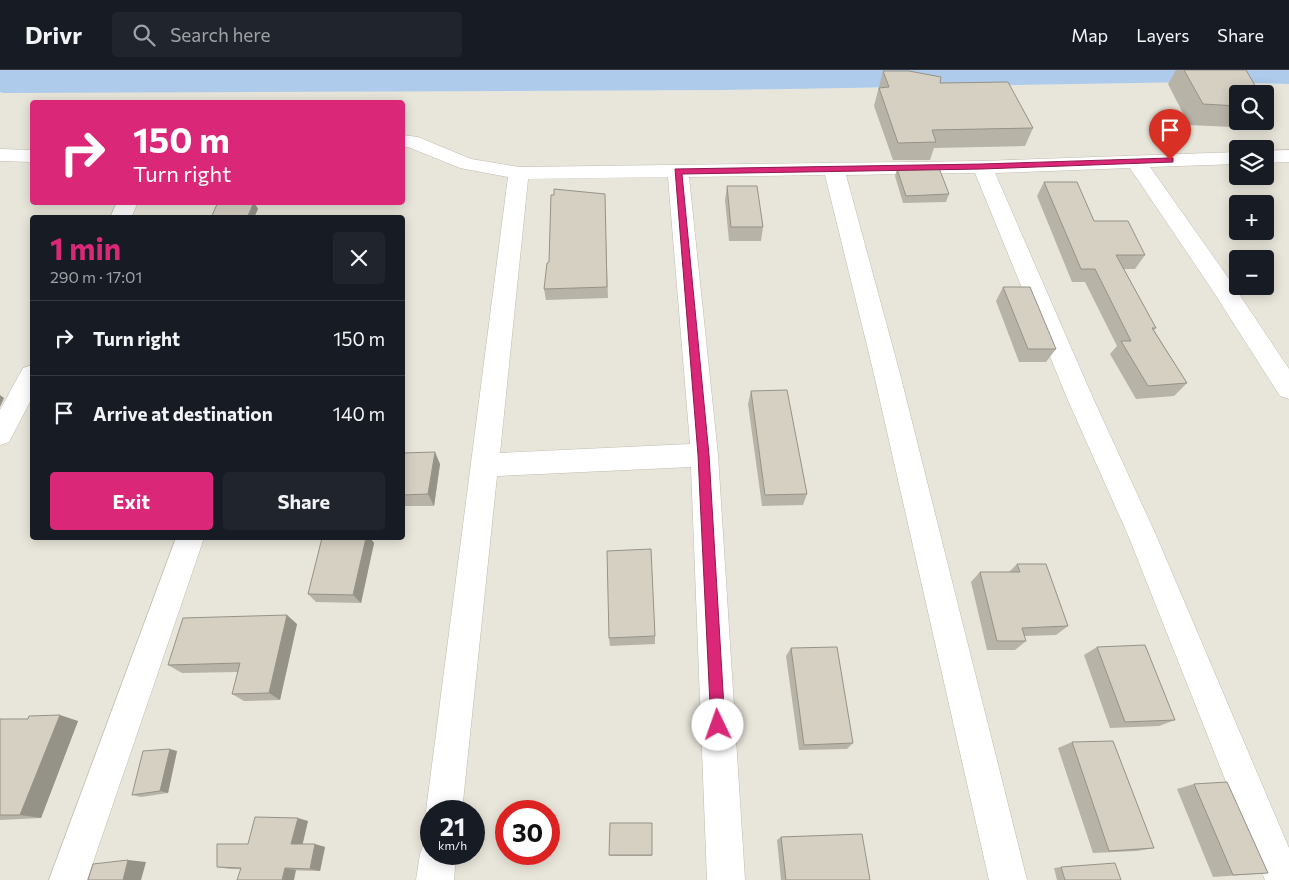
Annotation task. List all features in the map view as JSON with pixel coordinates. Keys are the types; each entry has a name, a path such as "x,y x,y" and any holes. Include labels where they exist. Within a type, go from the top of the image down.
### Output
{"street":[{"path":"405,141 411,141 467,164 519,173 982,167 1229,158"},
{"path":"0,155 30,156"},
{"path":"1274,157 1289,156"},
{"path":"1136,162 1288,384"},
{"path":"982,167 1080,398 1142,535 1284,880"},
{"path":"834,169 886,370 1008,880"},
{"path":"678,171 704,455 726,880"},
{"path":"445,800 519,173"},
{"path":"0,434 30,379"},
{"path":"485,465 704,455"},
{"path":"68,880 189,540"},
{"path":"435,880 437,865"}],"shaded area":[{"path":"1200,82 1289,84 1289,880 0,880 0,92 726,90"}],"water":[{"path":"0,70 1289,70 1289,84 1200,82 726,90 3,93 0,92"}],"building":[{"path":"1184,70 1246,70 1255,85 1229,85 1229,105 1203,104"},
{"path":"883,71 909,71 941,77 940,83 1008,82 1033,128 932,130 936,142 898,143 879,88 889,87"},
{"path":"939,168 949,194 906,196 897,169"},
{"path":"1044,182 1077,182 1094,221 1128,221 1145,255 1116,255 1156,328 1152,328 1187,383 1148,386 1121,341 1131,341 1095,269 1081,269"},
{"path":"727,186 757,186 763,227 731,227"},
{"path":"554,189 605,194 607,287 544,289 547,263 549,262 551,195 554,195"},
{"path":"217,205 253,205 248,215 212,215"},
{"path":"1003,287 1030,287 1056,349 1028,349"},
{"path":"787,390 807,494 765,495 751,391"},
{"path":"435,452 428,494 405,495 405,453"},
{"path":"322,540 366,540 353,595 308,594"},
{"path":"651,549 655,636 609,638 607,551"},
{"path":"1017,564 1046,564 1068,626 1022,628 1026,641 997,641 980,572 1020,572"},
{"path":"287,615 269,693 232,694 240,663 168,665 183,618"},
{"path":"1145,645 1175,720 1125,722 1097,647"},
{"path":"837,647 853,743 804,745 791,648"},
{"path":"60,715 20,815 0,815 0,719 28,719 29,716"},
{"path":"1113,741 1154,848 1109,851 1072,742"},
{"path":"170,749 160,791 132,795 143,751"},
{"path":"1227,782 1268,873 1233,875 1194,784"},
{"path":"255,817 298,818 291,844 315,844 310,869 285,868 282,880 237,880 241,868 217,867 217,844 248,844"},
{"path":"610,823 652,823 652,855 609,855"},
{"path":"862,834 870,880 786,880 781,837"},
{"path":"128,860 123,880 88,880 93,864"},
{"path":"1115,863 1121,880 1065,880 1061,867"}],"route":[{"path":"718,725 704,455 678,171 982,167 1170,160"}]}
